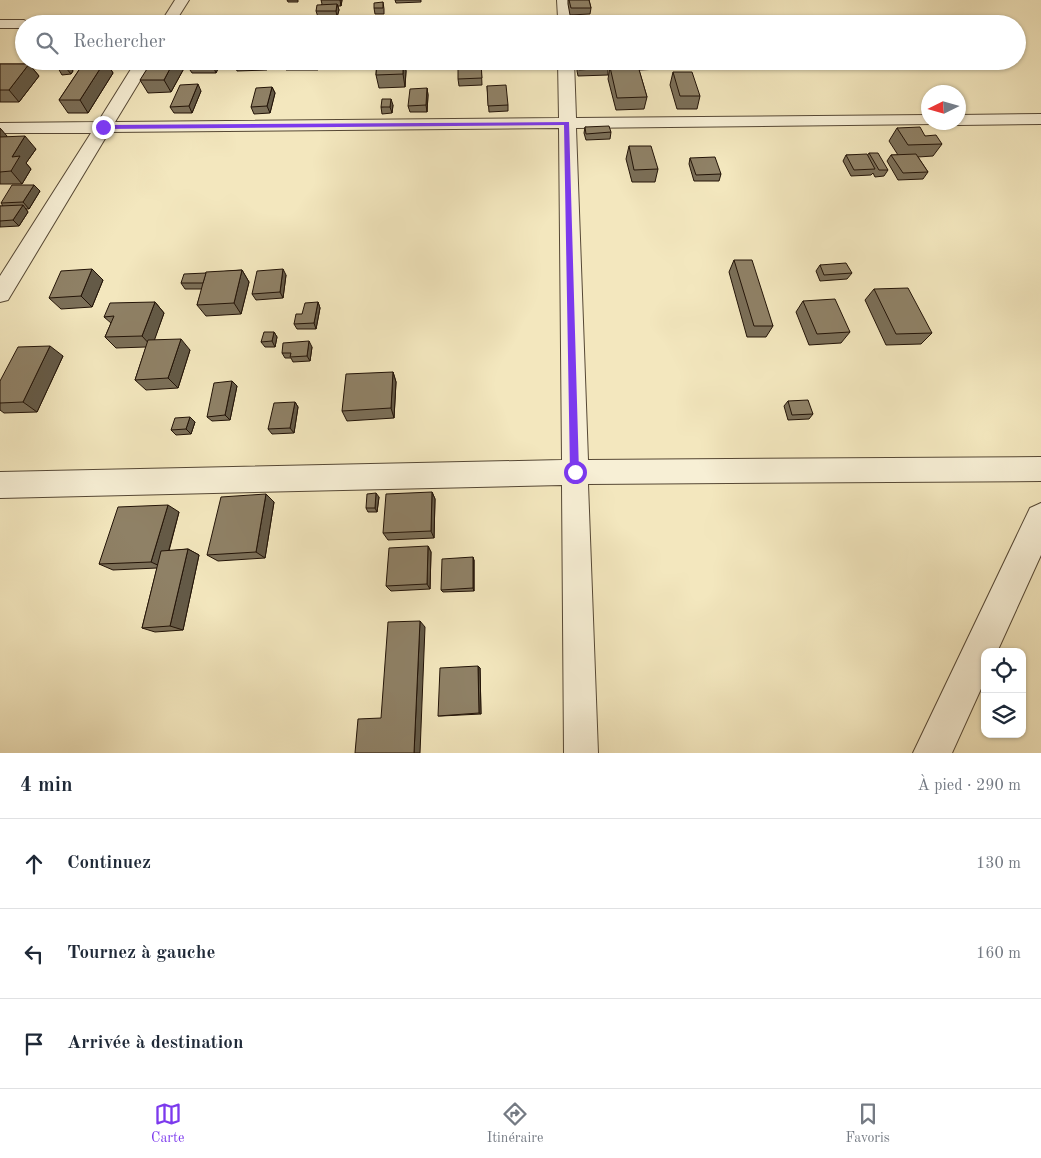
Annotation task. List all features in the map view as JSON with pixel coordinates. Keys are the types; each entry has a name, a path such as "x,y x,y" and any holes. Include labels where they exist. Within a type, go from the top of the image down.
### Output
{"street":[{"path":"173,15 182,0"},
{"path":"564,0 565,15"},
{"path":"0,24 15,24"},
{"path":"0,294 138,70"},
{"path":"566,70 581,753"},
{"path":"966,120 1041,119"},
{"path":"0,128 921,120"},
{"path":"0,260 21,260"},
{"path":"0,486 575,472 1041,470"},
{"path":"932,753 1041,518"}],"building":[{"path":"569,0 589,0 591,8 571,8"},
{"path":"383,2 383,8 374,8 374,3"},
{"path":"337,4 336,11 316,11 317,5"},
{"path":"0,64 15,64 15,70 24,70 9,90 0,90"},
{"path":"79,70 99,70 80,100 59,100"},
{"path":"146,70 169,70 164,80 140,80"},
{"path":"376,70 403,70 403,74 376,75"},
{"path":"458,70 481,70 482,78 458,79"},
{"path":"611,70 639,70 647,97 617,98"},
{"path":"673,72 692,72 700,96 680,96"},
{"path":"198,84 189,106 170,107 180,85"},
{"path":"506,85 508,105 488,106 487,86"},
{"path":"272,87 267,106 251,107 256,88"},
{"path":"427,88 426,105 408,106 410,89"},
{"path":"382,99 391,99 390,107 381,107"},
{"path":"609,126 611,132 586,134 585,127"},
{"path":"920,127 925,136 936,135 942,144 908,145 897,128"},
{"path":"25,136 12,157 20,156 11,171 0,172 0,137"},
{"path":"629,146 651,146 658,169 634,170"},
{"path":"869,153 878,153 888,170 879,170"},
{"path":"867,154 875,169 854,170 846,155"},
{"path":"916,154 928,172 903,173 891,155"},
{"path":"715,157 721,174 696,175 690,158"},
{"path":"12,185 34,185 23,202 1,203"},
{"path":"23,205 13,220 0,221 0,206"},
{"path":"734,260 752,260 773,326 754,326"},
{"path":"846,263 852,273 824,275 820,265"},
{"path":"92,269 81,296 49,298 61,271"},
{"path":"283,269 280,292 252,294 257,271"},
{"path":"242,270 234,303 197,305 206,272"},
{"path":"206,273 203,283 181,283 184,274"},
{"path":"908,288 932,333 896,334 874,289"},
{"path":"835,299 850,332 817,334 803,301"},
{"path":"155,302 142,336 105,337 114,316 104,317 110,303"},
{"path":"318,302 314,323 294,324 296,314 302,314 305,303"},
{"path":"264,332 274,332 272,341 261,342"},
{"path":"181,339 168,378 135,380 148,340"},
{"path":"309,341 307,356 290,357 291,353 282,353 283,343"},
{"path":"50,346 23,402 0,403 0,381 18,347"},
{"path":"393,372 391,408 342,411 346,374"},
{"path":"232,381 225,415 207,417 214,383"},
{"path":"808,400 813,414 792,415 788,401"},
{"path":"295,402 290,428 268,429 274,403"},
{"path":"190,417 186,429 171,430 175,418"},
{"path":"432,492 431,531 383,533 386,494"},
{"path":"376,493 375,508 366,508 367,494"},
{"path":"266,494 256,552 207,555 221,497"},
{"path":"168,505 151,562 99,564 118,507"},
{"path":"428,546 427,584 386,586 389,548"},
{"path":"188,549 170,626 142,628 161,551"},
{"path":"473,557 473,588 441,590 442,559"},
{"path":"420,621 414,753 355,753 358,719 381,718 388,622"},
{"path":"478,666 479,713 438,716 440,668"}],"route":[{"path":"103,127 567,123 575,472"}]}
